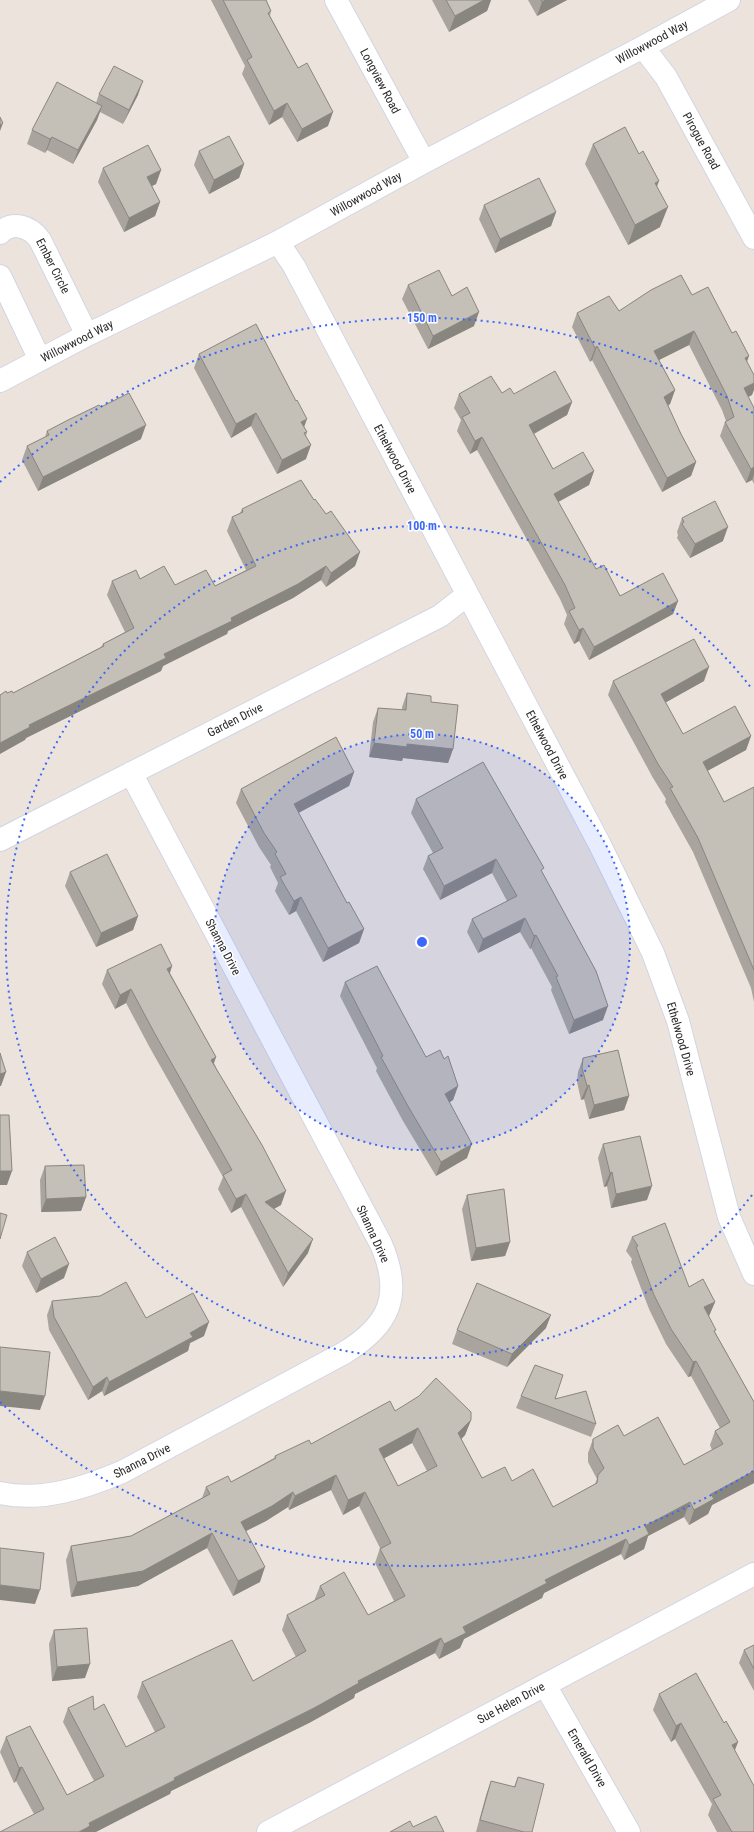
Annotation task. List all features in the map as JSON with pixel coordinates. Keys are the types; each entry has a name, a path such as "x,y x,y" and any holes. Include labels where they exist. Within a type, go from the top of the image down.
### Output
{"street":[{"name":"Longview Road","path":"336,0 424,162"},
{"name":"Willowwood Way","path":"0,381 87,335 278,242 424,162 729,0"},
{"name":"Pirogue Road","path":"642,47 666,77 754,238"},
{"name":"Ember Circle","path":"0,233 10,227 19,226 28,228 35,232 87,335"},
{"name":"Ethelwood Drive","path":"278,242 294,266 599,842 653,953 678,1021 729,1217 754,1274"},
{"path":"0,276 40,360"},
{"name":"Garden Drive","path":"0,840 440,616 467,595"},
{"name":"Shanna Drive","path":"0,1493 34,1496 63,1493 91,1485 122,1472 337,1357 363,1341 374,1331 384,1316 390,1300 392,1282 388,1260 381,1244 131,773"},
{"name":"Sue Helen Drive","path":"268,1832 754,1574"},
{"name":"Emerald Drive","path":"545,1685 629,1832"}],"building":[{"path":"223,0 266,0 271,11 268,13 298,68 307,63 333,112 302,129 287,103 274,111 247,60 252,57"},
{"path":"446,0 484,0 455,16"},
{"path":"114,66 143,81 129,110 99,94"},
{"path":"57,82 102,106 78,150 52,137 50,139 32,130"},
{"path":"0,117 3,123 0,125"},
{"path":"625,127 639,154 643,151 659,181 655,183 668,207 635,225 593,144"},
{"path":"229,136 244,164 214,180 199,151"},
{"path":"148,145 161,170 147,177 160,202 129,218 103,168"},
{"path":"539,178 556,212 500,239 484,205"},
{"path":"439,270 452,296 467,287 479,312 433,336 408,285"},
{"path":"681,275 692,295 708,287 732,333 736,331 749,356 745,358 754,375 754,383 744,388 754,408 754,467 751,469 725,422 734,417 727,396 694,331 654,351 675,390 664,397 696,462 667,478 597,346 595,348 577,313 609,296 619,311 651,290"},
{"path":"256,324 307,419 301,422 307,432 304,433 311,445 282,460 256,413 236,424 199,354"},
{"path":"555,371 572,402 529,425 553,469 583,452 594,471 554,494 596,569 604,565 620,596 663,573 678,601 594,647 583,628 579,630 569,611 575,608 565,585 482,437 475,441 462,417 470,413 459,394 491,376 502,393 510,388 514,394"},
{"path":"129,393 146,425 43,477 27,446 49,435 47,431 70,419 99,405 101,407"},
{"path":"301,480 314,500 315,499 326,514 331,511 360,552 331,573 326,566 298,584 231,618 232,621 164,654 166,658 29,725 30,727 0,743 0,695 6,691 7,693 12,691 13,693 104,646 103,644 134,628 112,581 136,570 140,579 164,566 175,585 206,570 215,586 256,566 232,517 243,512 242,509"},
{"path":"715,501 728,527 695,544 682,524 684,522 682,518"},
{"path":"694,639 709,667 661,694 683,734 735,706 751,736 703,762 724,802 754,787 754,970 698,838 670,788 673,787 658,764 613,681"},
{"path":"407,693 431,696 431,702 458,705 453,749 407,744 407,747 374,743 378,708 406,710"},
{"path":"336,737 354,772 294,804 347,903 349,902 364,929 328,948 301,897 294,901 280,877 286,874 275,854 277,852 264,833 241,789"},
{"path":"483,762 544,868 541,870 596,971 608,1006 574,1020 556,977 558,976 525,918 483,939 472,919 517,896 496,859 444,886 428,856 443,848 416,799"},
{"path":"107,854 138,916 101,933 70,872"},
{"path":"161,944 172,966 167,969 216,1057 211,1060 262,1145 286,1191 265,1202 313,1239 288,1273 246,1194 236,1199 223,1175 232,1170 131,989 120,995 107,970"},
{"path":"377,966 426,1057 440,1050 444,1059 448,1056 458,1086 445,1094 472,1144 441,1162 381,1057 383,1056 345,982"},
{"path":"618,1050 629,1096 594,1105 589,1085 587,1086 582,1068 583,1058"},
{"path":"0,1053 6,1072 0,1074"},
{"path":"0,1115 9,1115 12,1171 0,1171"},
{"path":"640,1136 652,1186 616,1194 612,1172 610,1173 603,1144"},
{"path":"84,1165 86,1197 46,1199 45,1166"},
{"path":"504,1189 510,1242 476,1248 467,1195"},
{"path":"0,1213 7,1215 0,1239"},
{"path":"665,1223 689,1287 703,1279 715,1302 704,1307 716,1330 714,1331 754,1402 754,1471 711,1494 714,1499 694,1510 690,1502 645,1526 649,1534 629,1545 626,1539 545,1580 547,1583 463,1627 466,1633 444,1644 441,1638 358,1681 359,1683 314,1708 174,1778 175,1780 89,1823 90,1826 79,1832 0,1832 44,1809 22,1767 19,1768 6,1737 30,1726 67,1795 104,1776 68,1708 93,1696 94,1710 104,1704 126,1747 165,1727 142,1682 232,1640 253,1681 306,1651 287,1615 325,1595 320,1586 344,1572 368,1615 405,1596 380,1549 391,1543 365,1492 348,1500 336,1475 295,1496 293,1492 272,1506 241,1522 265,1567 238,1581 212,1533 143,1571 77,1582 71,1546 131,1536 210,1494 206,1487 228,1476 231,1482 276,1458 275,1456 309,1440 311,1444 390,1401 395,1411 419,1396 436,1378 471,1412 471,1420 458,1433 482,1478 505,1467 512,1481 533,1469 553,1507 597,1483 598,1475 604,1468 593,1448 593,1439 618,1425 624,1436 658,1417 684,1465 723,1444 715,1431 730,1422 696,1361 693,1362 671,1329 654,1295 636,1247 638,1246 632,1237","holes":["418,1428 437,1466 398,1486 379,1449"]},
{"path":"55,1237 69,1264 41,1279 27,1252"},
{"path":"126,1282 146,1318 193,1293 209,1322 190,1333 193,1337 109,1382 107,1377 93,1387 54,1317 52,1301 100,1296"},
{"path":"477,1283 551,1315 512,1354 457,1330"},
{"path":"0,1347 50,1352 45,1396 0,1391"},
{"path":"535,1365 563,1375 555,1399 586,1391 596,1424 521,1396"},
{"path":"0,1548 44,1553 40,1590 0,1585"},
{"path":"87,1628 90,1664 57,1667 54,1630"},
{"path":"754,1645 754,1669 744,1650"},
{"path":"696,1673 724,1723 726,1721 738,1742 732,1745 754,1786 754,1832 732,1832 713,1799 721,1795 681,1723 676,1726 659,1694"},
{"path":"518,1777 544,1784 532,1832 524,1832 480,1820 491,1781 515,1787"},
{"path":"436,1816 444,1832 390,1832 410,1821 413,1827"}]}
